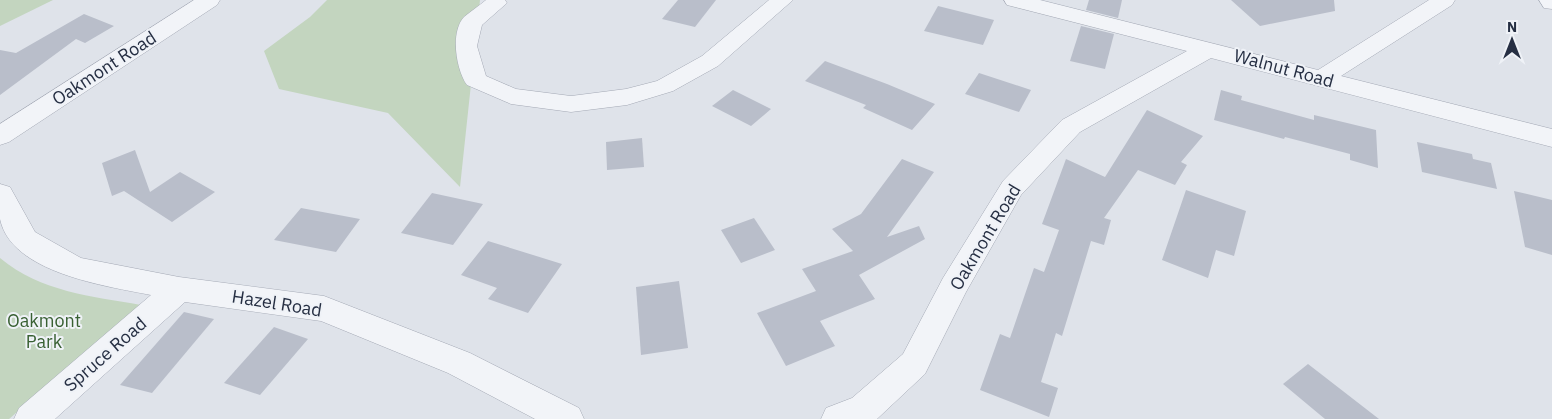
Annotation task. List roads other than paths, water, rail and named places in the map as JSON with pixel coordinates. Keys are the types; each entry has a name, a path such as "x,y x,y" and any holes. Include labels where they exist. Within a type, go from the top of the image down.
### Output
{"street":[{"name":"Oakmont Road","path":"0,136 208,0"},
{"path":"496,3 472,22 466,46 474,80 511,96 571,104 627,97 665,86 710,61 782,0"},
{"name":"Walnut Road","path":"1015,0 1552,138"},
{"path":"1322,78 1444,0"},
{"name":"Oakmont Road","path":"838,419 864,410 914,364 954,286 1012,188 1071,126 1209,49"},
{"name":"Hazel Road","path":"0,194 25,240 74,268 179,289 324,309 459,363 568,419"},
{"name":"Spruce Road","path":"31,419 179,289"}],"park label":[{"name":"Oakmont Park","path":"44,330"}]}
